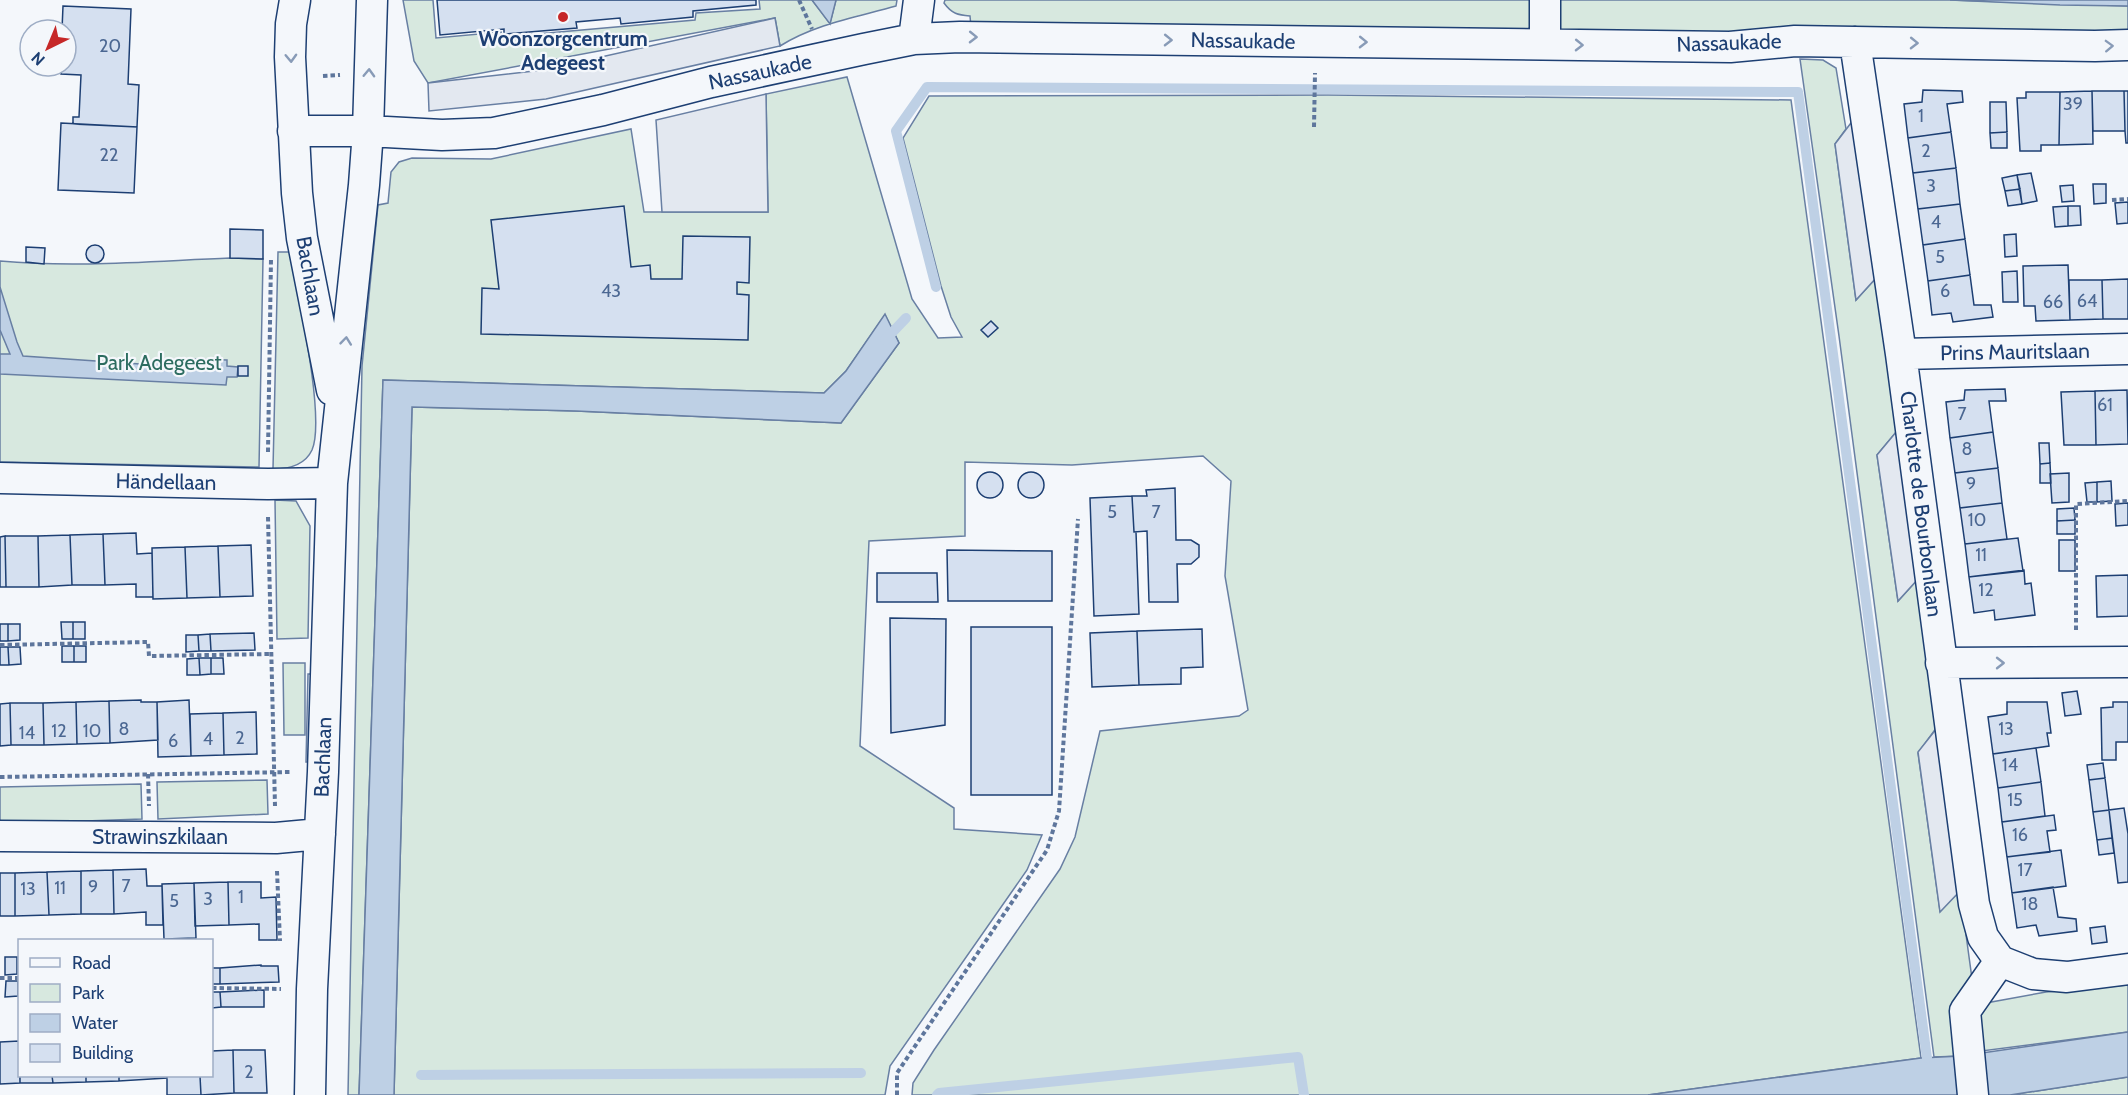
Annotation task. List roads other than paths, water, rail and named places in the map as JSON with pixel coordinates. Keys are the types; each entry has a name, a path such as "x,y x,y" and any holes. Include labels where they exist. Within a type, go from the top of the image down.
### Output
{"street":[{"name":"Bachlaan","path":"295,0 291,24 290,57 297,193 302,238 337,420"},
{"name":"Bachlaan","path":"310,1095 312,989 323,772 332,483 364,185 372,0"},
{"path":"914,39 919,0"},
{"path":"1545,2 1545,44"},
{"name":"Nassaukade","path":"368,131 442,135 494,133 603,110 711,82 914,39 960,37 1730,47 1795,41 2128,45"},
{"name":"Charlotte de Bourbonlaan","path":"1855,42 1901,354 1974,904 1983,937 2000,961"},
{"path":"293,131 368,131"},
{"name":"Prins Mauritslaan","path":"1901,354 2128,349"},
{"name":"Händellaan","path":"0,478 268,484 332,483"},
{"path":"1941,663 2128,662"},
{"name":"Strawinszkilaan","path":"0,836 276,838 320,834"},
{"path":"1973,1095 1965,1011 2000,961 2033,974 2067,977 2128,969"}],"water":[{"path":"812,0 836,0 830,24"},
{"path":"1950,0 2128,0 2128,6 2060,5"},
{"path":"0,287 23,356 140,364 190,359 227,360 227,366 238,367 237,377 227,377 226,385 0,374 0,354 10,354 0,330"},
{"path":"885,314 899,343 841,423 576,411 412,407 394,1095 359,1095 383,380 824,393 846,371"},
{"path":"2128,1032 2128,1077 2010,1095 1648,1095 1921,1058 1961,1056"}],"waterway":[{"path":"936,287 896,131 927,87 1798,92 1927,1058"},
{"path":"885,340 906,318"},
{"path":"937,1095 1298,1057 1304,1095"},
{"path":"421,1075 861,1073"}],"place":[{"name":"Woonzorgcentrum Adegeest","path":"563,17"}],"park label":[{"name":"Park Adegeest","path":"159,363"}]}
